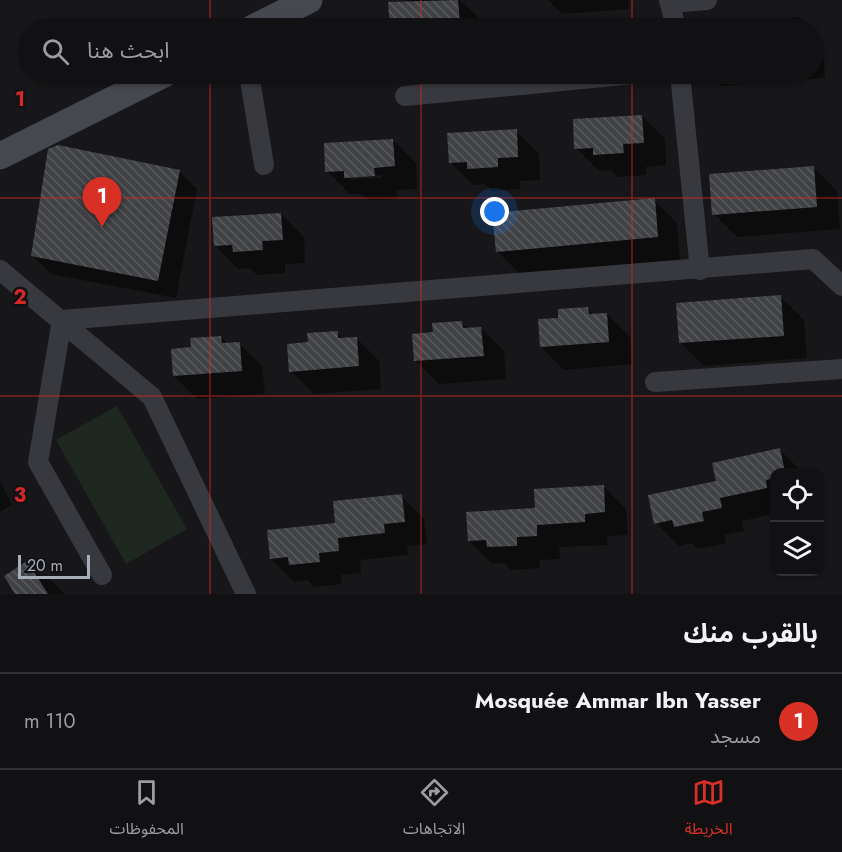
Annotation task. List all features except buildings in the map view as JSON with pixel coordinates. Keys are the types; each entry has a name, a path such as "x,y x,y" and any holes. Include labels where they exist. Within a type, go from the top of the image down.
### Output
{"main road":[{"path":"273,18 309,0"},
{"path":"0,156 144,84"}],"street":[{"path":"673,18 669,2 707,0"},
{"path":"251,84 264,165"},
{"path":"405,96 530,84"},
{"path":"681,84 700,270"},
{"path":"62,320 813,260 838,279 842,286"},
{"path":"0,270 153,397 241,592"},
{"path":"62,320 38,462 102,575"},
{"path":"655,382 842,369"}],"shaded area":[{"path":"117,406 187,529 126,564 56,440"}],"place":[{"name":"Mosquée Ammar Ibn Yasser","path":"102,227"}]}
